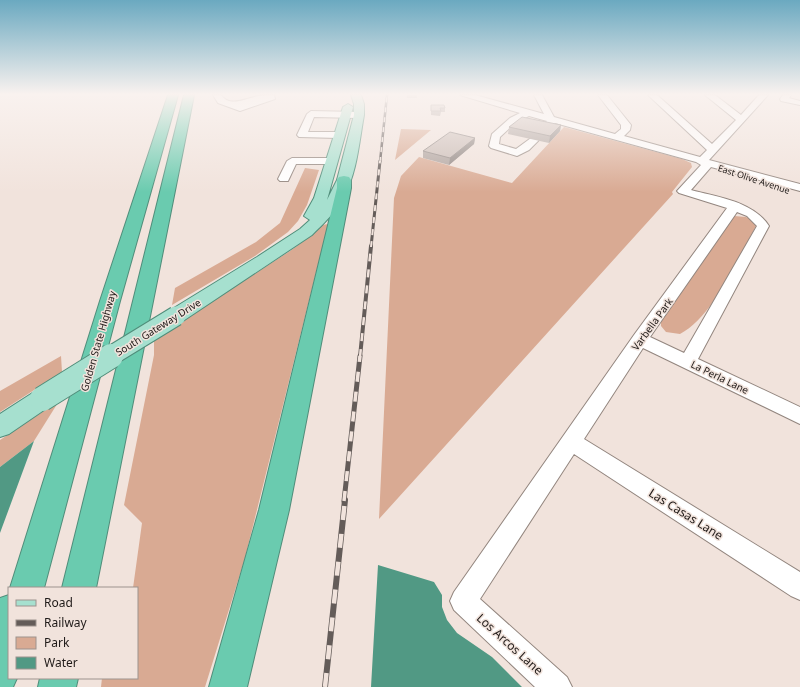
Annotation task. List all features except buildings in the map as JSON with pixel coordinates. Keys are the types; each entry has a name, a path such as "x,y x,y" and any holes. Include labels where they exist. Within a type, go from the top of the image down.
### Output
{"highway":[{"name":"Golden State Highway","path":"27,583 110,301 163,127"},
{"path":"79,587 182,127"},
{"path":"228,687 274,510 341,168"},
{"path":"0,628 8,614"},
{"path":"0,674 8,649"}],"main road":[{"name":"South Gateway Drive","path":"295,239 308,222 341,168 339,135 342,127"},
{"name":"South Gateway Drive","path":"0,427 42,399 176,316 295,239 315,224 328,210 336,198 341,168 355,127"}],"street":[{"path":"284,179 306,127"},
{"path":"505,127 495,136 494,146 517,153 526,148 534,140"},
{"name":"East Olive Avenue","path":"575,127 760,179 800,188"},
{"path":"616,138 625,130 626,127"},
{"path":"687,127 713,150"},
{"path":"688,362 763,226 759,218 747,211 683,191 713,150 735,127"},
{"path":"300,141 339,135"},
{"path":"291,162 341,168"},
{"path":"760,179 767,174 791,174"},
{"name":"East Olive Avenue","path":"760,179 800,194"},
{"name":"Varbella Park","path":"463,601 572,442 640,339 734,207"},
{"name":"La Perla Lane","path":"640,339 800,416"},
{"name":"Las Casas Lane","path":"572,442 800,586"},
{"name":"Los Arcos Lane","path":"463,601 557,687"}],"green space":[{"path":"564,127 682,159 691,163 692,167 672,192 673,194 379,519 394,198 401,176 419,157 512,183"},
{"path":"401,129 431,130 395,160"},
{"path":"305,168 319,170 307,205 298,221 288,232 255,256 172,305 175,288 256,242 280,223"},
{"path":"734,216 746,217 756,222 756,226 724,286 714,301 692,326 680,334 666,332 661,326 661,322"},
{"path":"328,224 245,558 205,687 101,687 102,679 138,679 138,587 133,587 142,523 124,505 154,355 154,339 290,251 308,238 322,225"},
{"path":"61,356 62,372 0,412 0,391"},
{"path":"59,401 34,441 0,467 0,440"}],"water":[{"path":"34,441 0,533 0,467"},
{"path":"378,565 434,582 442,595 442,607 447,620 457,633 492,657 522,687 371,687"}],"railway":[{"path":"380,162 384,127"},
{"path":"371,247 380,161"},
{"path":"360,357 371,246"},
{"path":"344,501 360,356"},
{"path":"325,687 345,500"}]}
